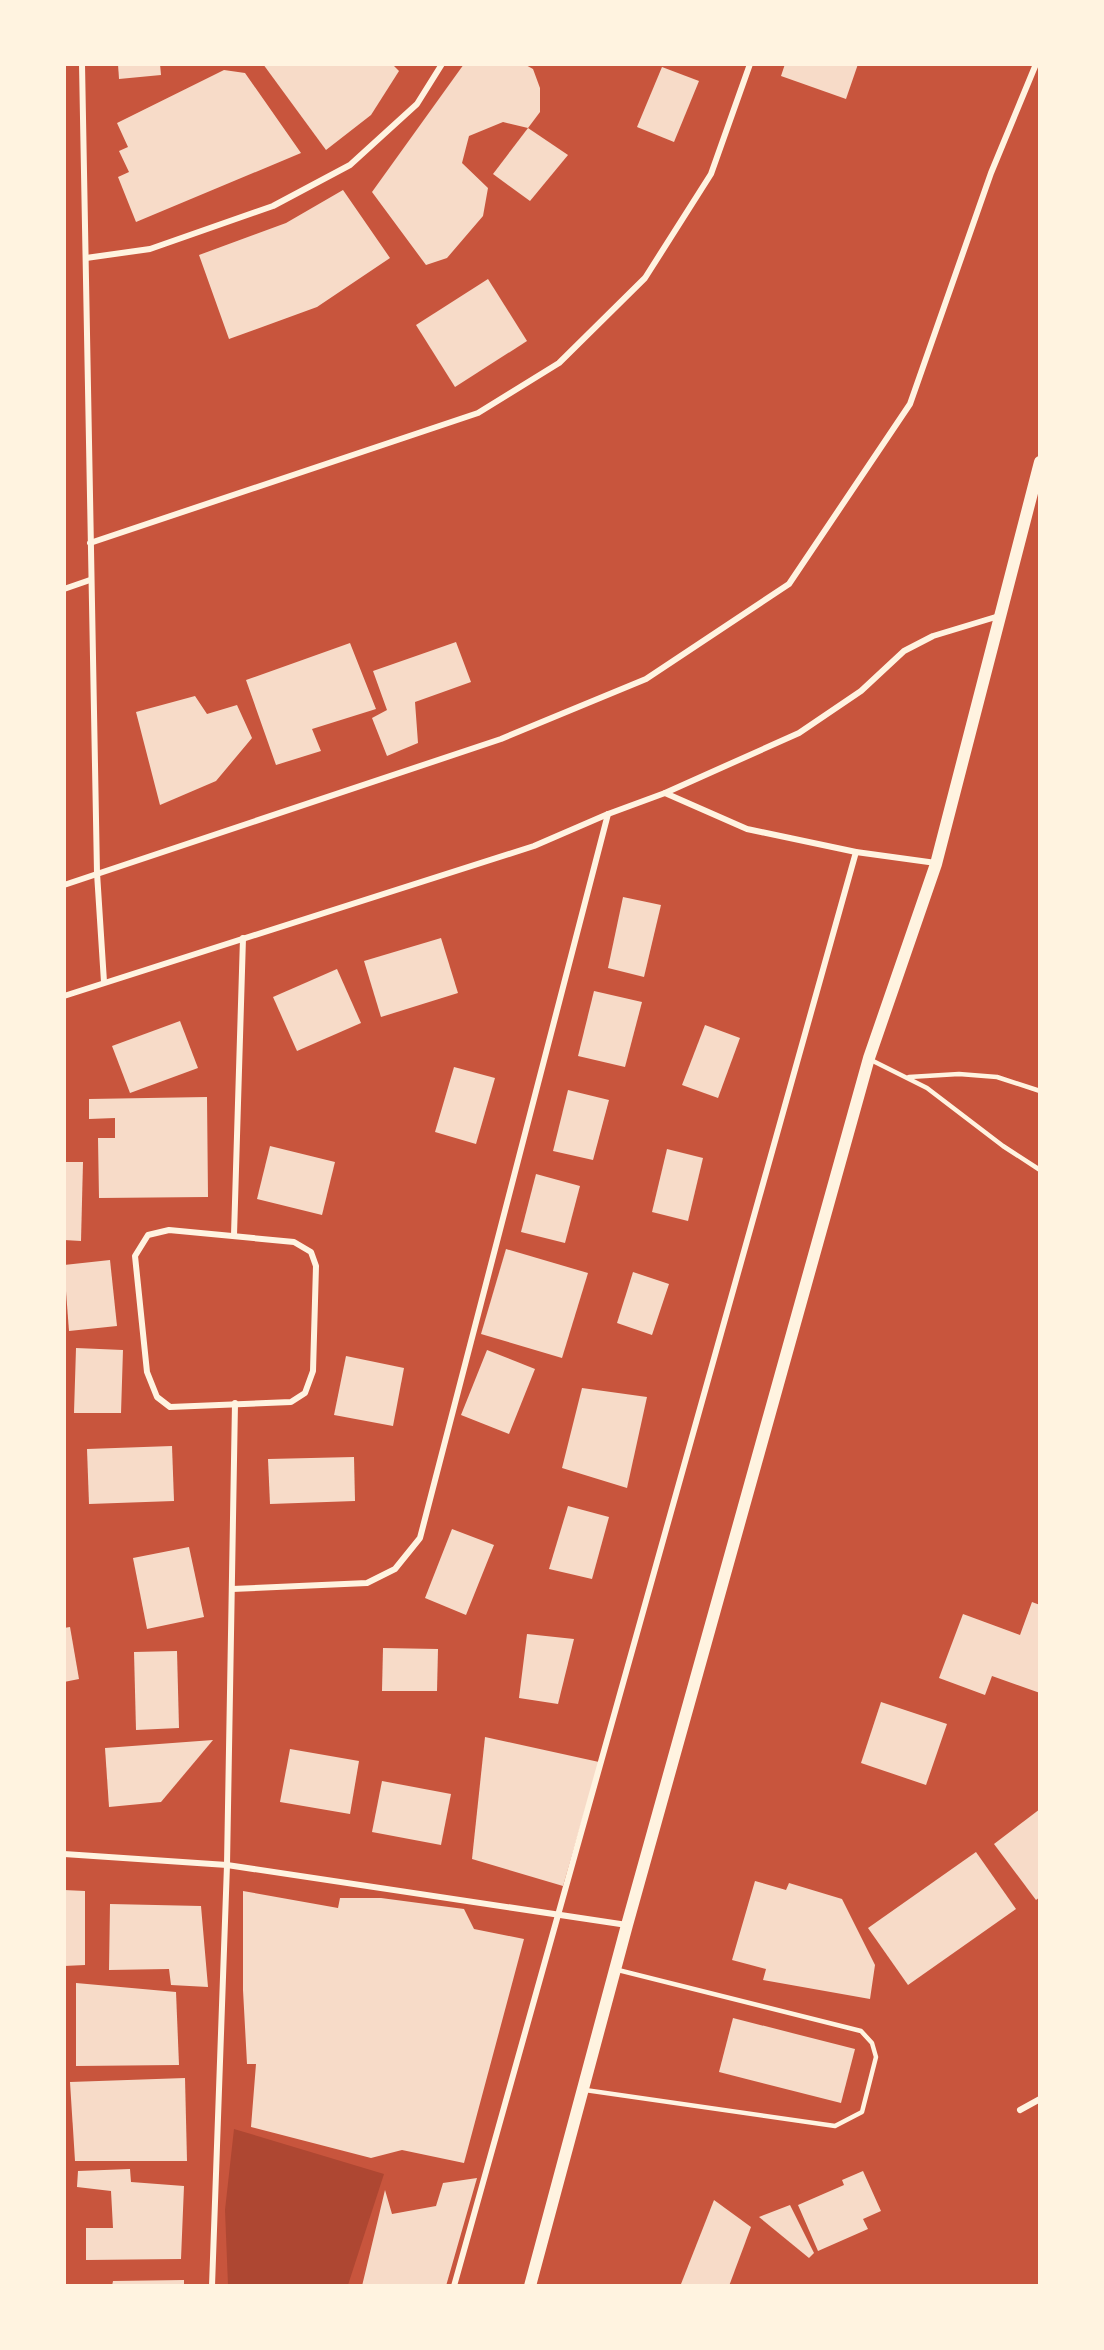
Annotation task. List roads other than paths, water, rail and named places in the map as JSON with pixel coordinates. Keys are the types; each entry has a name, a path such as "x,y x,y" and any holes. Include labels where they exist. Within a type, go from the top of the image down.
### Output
{"main road":[{"path":"530,2286 627,1925 869,1058 936,864 1040,462"}],"street":[{"path":"82,64 97,873 104,982"},
{"path":"86,258 150,249 262,210 350,165 417,104 442,64"},
{"path":"90,543 478,413 559,363 645,278 711,174 750,64"},
{"path":"64,885 501,739 574,709 646,678 789,584 910,404 991,173 1036,64"},
{"path":"64,589 90,580"},
{"path":"64,996 534,846 608,814 665,793 799,733 861,691 904,651 933,636 999,616"},
{"path":"665,793 747,829 856,852 936,864"},
{"path":"232,1589 367,1583 395,1569 420,1538 608,814"},
{"path":"454,2286 856,852"},
{"path":"234,1235 243,938"},
{"path":"169,1230 234,1235 294,1242 311,1252 316,1266 313,1371 305,1393 291,1402 235,1403 170,1407 157,1397 147,1372 135,1256 148,1235 169,1230"},
{"path":"212,2286 227,1864 235,1403"},
{"path":"64,1854 227,1864 627,1925"},
{"path":"1020,2110 1040,2099"}],"lane":[{"path":"869,1058 927,1088 1003,1146 1040,1170"},
{"path":"906,1077 959,1074 997,1077 1040,1091"},
{"path":"584,2090 835,2126 862,2112 876,2057 872,2043 861,2031 615,1969"}]}
